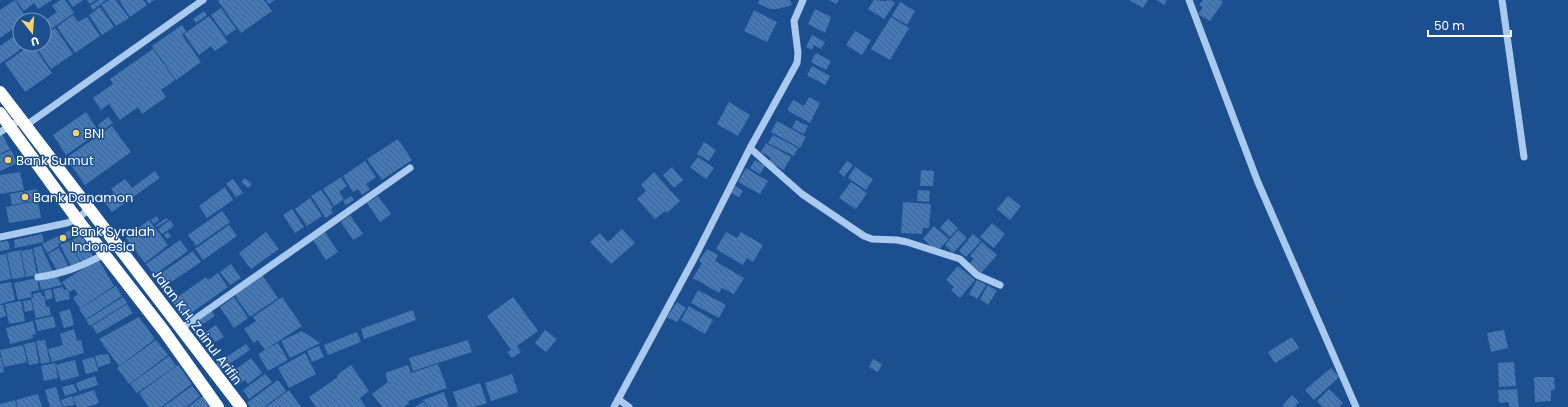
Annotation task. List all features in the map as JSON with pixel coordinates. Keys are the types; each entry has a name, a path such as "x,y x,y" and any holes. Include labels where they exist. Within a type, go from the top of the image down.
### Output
{"highway":[{"name":"Jalan K.H. Zainul Arifin","path":"0,92 14,127 77,218 164,331 218,407"},
{"name":"Jalan K.H. Zainul Arifin","path":"0,113 89,209 182,328 241,407"}],"street":[{"path":"14,127 204,0"},
{"path":"614,407 696,255 750,148 797,63 798,53 794,21 803,0"},
{"path":"1189,0 1257,180 1356,407"},
{"path":"1502,0 1524,157"},
{"path":"750,148 802,194 864,236 872,239 907,242 960,259 977,275 1000,285"},
{"path":"182,328 410,168"},
{"path":"0,238 67,223 89,209"},
{"path":"38,277 59,274 86,264 105,254"},
{"path":"618,399 629,407"}],"building":[{"path":"15,0 23,12 12,12 12,30 0,38 0,10"},
{"path":"16,0 52,0 38,9 34,3 24,11"},
{"path":"60,0 65,0 74,13 52,28 52,15 57,12 52,6"},
{"path":"68,0 83,0 73,7"},
{"path":"87,0 96,0 90,4"},
{"path":"99,0 106,0 93,10 90,6"},
{"path":"109,0 116,0 129,18 116,26 101,5"},
{"path":"119,0 143,0 147,5 130,17"},
{"path":"146,0 154,0 149,4"},
{"path":"264,0 272,11 241,33 218,1"},
{"path":"266,0 275,0 269,4"},
{"path":"760,0 790,0 792,5 778,9 770,9 757,3"},
{"path":"829,0 839,0 836,4"},
{"path":"874,0 890,0 895,3 884,19 868,9"},
{"path":"1129,0 1148,0 1143,8"},
{"path":"1156,0 1167,0 1164,5"},
{"path":"1203,0 1220,0 1223,2 1210,21 1198,14 1203,7 1199,5"},
{"path":"900,2 915,11 907,25 892,16"},
{"path":"100,7 114,27 102,35 89,15"},
{"path":"221,8 236,29 226,36 211,15"},
{"path":"815,9 831,17 825,33 808,24"},
{"path":"754,10 777,22 767,42 744,31"},
{"path":"204,11 207,15 196,23 193,19"},
{"path":"73,15 78,22 87,17 100,36 75,53 57,27"},
{"path":"209,16 228,42 215,51 211,46 199,55 184,34"},
{"path":"891,17 909,28 890,60 871,49"},
{"path":"182,25 186,31 182,35 201,62 176,80 152,46"},
{"path":"55,28 73,54 51,69 39,52 52,52 52,30"},
{"path":"855,31 871,40 862,55 846,45"},
{"path":"812,35 825,42 821,49 814,45 812,50 806,47"},
{"path":"12,38 12,52 17,52 0,64 0,46"},
{"path":"153,49 175,80 161,90 166,97 142,114 138,107 120,120 109,104 101,110 93,98 113,84 110,79"},
{"path":"21,52 38,52 52,73 25,92 5,63"},
{"path":"816,53 831,61 826,70 811,62"},
{"path":"812,66 830,76 825,85 807,75"},
{"path":"809,97 820,103 810,123 787,110 793,100 804,106"},
{"path":"729,102 750,115 738,136 717,124"},
{"name":"BNI","path":"86,112 99,132 66,155 53,135"},
{"path":"108,117 113,123 102,131 98,125"},
{"path":"796,120 808,126 804,134 792,128"},
{"path":"777,121 806,137 800,148 771,132"},
{"path":"112,126 131,152 85,185 66,158"},
{"path":"2,134 10,149 0,154 0,135"},
{"path":"773,135 798,148 794,156 768,143"},
{"path":"398,139 412,160 382,180 367,159"},
{"path":"704,142 716,150 709,161 697,154"},
{"path":"766,143 791,157 784,170 769,162 771,158 761,152"},
{"name":"Bank Sumut","path":"11,150 17,163 0,171 0,155"},
{"path":"698,157 714,168 706,179 690,167"},
{"path":"755,160 765,166 760,174 750,168"},
{"path":"365,161 376,177 366,184 370,189 362,195 358,189 353,192 343,176"},
{"path":"847,161 853,165 844,177 839,172"},
{"path":"672,167 683,180 674,188 663,175"},
{"path":"855,167 873,179 866,190 848,178"},
{"path":"746,168 768,181 760,194 738,182"},
{"path":"921,170 934,171 933,186 920,186"},
{"path":"155,171 160,178 112,212 104,201 114,193 111,189 125,179 132,188"},
{"path":"20,172 24,190 0,194 0,175"},
{"path":"654,172 680,201 667,213 665,211 655,219 637,199 646,191 641,185"},
{"path":"341,177 347,186 339,192 344,199 334,206 323,189"},
{"path":"245,178 252,184 248,188 241,182"},
{"path":"233,179 243,193 236,197 226,184"},
{"path":"851,182 867,193 856,209 839,198"},
{"path":"735,186 743,191 739,197 731,193"},
{"path":"225,187 233,200 207,218 199,206"},
{"name":"Bank Danamon","path":"37,189 39,200 12,205 10,194"},
{"path":"321,190 333,207 331,209 333,213 326,218 311,196"},
{"path":"918,190 930,191 929,202 917,201"},
{"path":"351,196 354,200 346,205 343,201"},
{"path":"378,196 391,214 380,222 367,203"},
{"path":"1008,196 1021,206 1010,220 997,209"},
{"path":"310,198 322,216 307,226 295,209"},
{"path":"38,201 41,218 9,223 6,207"},
{"path":"903,202 931,204 929,228 923,228 922,234 901,233"},
{"path":"292,209 304,227 295,233 283,215"},
{"path":"222,211 230,222 196,246 188,235"},
{"path":"350,215 363,234 353,240 341,222"},
{"path":"157,216 159,220 154,224 151,220"},
{"path":"166,218 168,220 157,227 156,225"},
{"path":"948,219 958,228 950,237 940,228"},
{"path":"149,220 168,245 145,263 126,238"},
{"path":"170,220 174,226 162,234 158,229"},
{"path":"992,223 1005,234 994,248 980,237"},
{"path":"229,225 237,236 203,260 195,249"},
{"path":"934,226 949,239 937,251 923,239"},
{"name":"Bank Syraiah Indonesia","path":"73,229 76,235 58,244 59,246 47,253 42,244"},
{"path":"622,229 635,243 611,264 590,242 600,233 608,242"},
{"path":"958,230 967,238 953,253 945,245"},
{"path":"168,232 171,236 167,239 164,235"},
{"path":"266,232 279,249 251,269 239,253"},
{"path":"325,232 338,252 326,260 313,240"},
{"path":"726,232 737,238 741,232 763,245 753,262 747,258 743,265 716,249"},
{"path":"42,234 44,242 15,248 14,240"},
{"path":"973,234 981,241 966,257 959,251"},
{"path":"82,235 94,258 82,264 70,241"},
{"path":"180,240 188,251 154,275 146,264"},
{"path":"8,241 10,249 0,251 0,242"},
{"path":"69,241 81,264 72,268 60,245"},
{"path":"982,242 997,255 980,274 969,264 974,259 970,256"},
{"path":"41,246 53,272 39,276 33,248"},
{"path":"59,248 69,267 58,273 48,254"},
{"path":"32,249 37,275 26,277 21,251"},
{"path":"707,249 718,255 715,261 744,278 734,294 722,288 719,293 693,278 702,263 699,261"},
{"path":"20,250 25,277 12,279 7,253"},
{"path":"193,251 201,262 165,286 157,276"},
{"path":"6,254 11,279 0,281 0,255"},
{"path":"98,259 114,286 80,308 73,298 78,294 74,289 70,292 62,282"},
{"path":"231,264 241,278 230,285 220,272"},
{"path":"958,266 975,280 960,298 951,290 954,287 946,280"},
{"path":"218,273 228,287 184,318 172,301 206,277 208,280"},
{"path":"262,275 278,298 250,317 234,294"},
{"path":"57,276 62,285 41,290 39,280"},
{"path":"37,278 39,290 31,292 32,297 18,300 14,283"},
{"path":"977,280 986,285 977,299 969,294"},
{"path":"11,282 15,300 0,304 0,284"},
{"path":"988,285 997,291 988,305 980,299"},
{"path":"116,286 122,296 86,319 79,309"},
{"path":"63,287 64,290 68,289 70,299 56,302 53,289"},
{"path":"51,289 53,298 46,300 44,291"},
{"path":"698,290 726,305 719,318 691,303"},
{"path":"41,292 42,296 44,296 46,307 49,306 51,315 36,318 31,298 34,297 33,294"},
{"path":"123,297 127,303 90,326 86,320"},
{"path":"234,297 248,318 234,328 220,307"},
{"path":"282,297 302,326 265,350 258,340 254,343 244,329 256,321 253,317"},
{"path":"513,297 538,331 517,346 521,352 512,358 507,352 511,350 487,316"},
{"path":"31,300 33,310 25,312 23,301"},
{"path":"21,301 25,321 9,324 5,304"},
{"path":"677,302 686,308 677,322 667,317"},
{"path":"127,304 133,313 97,334 92,326"},
{"path":"0,305 3,305 6,316 0,318"},
{"path":"689,306 713,320 705,334 681,320"},
{"path":"70,309 74,325 64,328 59,312"},
{"path":"211,310 215,316 197,328 193,322"},
{"path":"413,310 416,320 364,339 361,329"},
{"path":"53,316 56,327 38,331 35,320"},
{"path":"139,317 155,339 119,366 99,339"},
{"path":"33,321 36,334 32,335 33,338 10,344 6,328"},
{"path":"216,325 224,337 215,342 211,336 202,342 198,337"},
{"path":"74,329 77,341 81,340 84,353 52,362 48,349 63,345 60,334"},
{"path":"545,330 557,339 546,352 535,343"},
{"path":"1504,330 1508,348 1491,352 1487,333"},
{"path":"302,331 320,343 290,358 281,341"},
{"path":"357,332 361,342 328,355 324,345"},
{"path":"1292,337 1299,348 1275,363 1268,352"},
{"path":"45,340 50,362 41,364 36,341"},
{"path":"156,340 168,355 129,384 117,368"},
{"path":"468,340 472,352 413,371 409,358"},
{"path":"35,342 39,363 29,365 24,344"},
{"path":"278,343 288,360 268,371 258,354"},
{"path":"246,344 250,350 220,370 216,364"},
{"path":"23,345 27,362 4,367 0,350"},
{"path":"319,346 324,357 312,362 307,351"},
{"path":"305,353 316,374 289,388 278,368"},
{"path":"108,354 111,363 98,367 95,356"},
{"path":"169,356 176,366 137,393 130,384"},
{"path":"1,357 4,372 0,373 0,358"},
{"path":"94,357 98,371 86,374 82,360"},
{"path":"251,358 262,373 248,384 245,380 236,386 228,375"},
{"path":"873,359 882,364 878,372 869,367"},
{"path":"75,360 79,376 61,381 56,365"},
{"path":"1514,362 1516,386 1499,387 1498,363"},
{"path":"55,363 58,378 44,381 41,366"},
{"path":"438,364 447,388 408,401 409,403 404,407 382,407 372,394 388,382 385,373 408,365 411,373"},
{"path":"178,365 192,384 161,407 149,407 139,393"},
{"path":"351,365 369,391 360,398 366,407 316,407 309,397 338,377 337,375"},
{"path":"1331,368 1339,377 1314,400 1305,390"},
{"path":"265,374 272,382 249,399 243,390"},
{"path":"512,374 518,392 491,401 485,383"},
{"path":"95,376 98,385 79,391 76,383"},
{"path":"1534,377 1554,377 1555,390 1551,390 1551,401 1535,402"},
{"path":"278,380 286,391 264,407 250,407 247,403"},
{"path":"480,383 487,403 474,407 458,407 453,392"},
{"path":"74,384 77,392 65,396 62,387"},
{"path":"192,386 200,396 186,407 163,407"},
{"path":"56,387 62,407 50,407 45,390"},
{"path":"1329,389 1343,403 1339,407 1323,407 1317,401"},
{"path":"1517,389 1519,407 1509,407 1509,402 1499,403 1498,390"},
{"path":"94,390 99,403 87,407 77,407 73,397"},
{"path":"289,390 301,407 266,407"},
{"path":"444,392 449,407 428,407 423,400"},
{"path":"38,394 42,407 18,407 16,400"},
{"path":"1292,395 1299,402 1294,407 1285,407 1283,405"},
{"path":"72,396 75,405 63,407 61,400"},
{"path":"203,396 210,407 188,407"},
{"path":"15,400 17,407 0,407 0,404"},
{"path":"423,402 427,407 415,407"}],"place":[{"name":"BNI","path":"76,133"},
{"name":"Bank Sumut","path":"8,160"},
{"name":"Bank Danamon","path":"25,197"},
{"name":"Bank Syraiah Indonesia","path":"63,238"}]}
